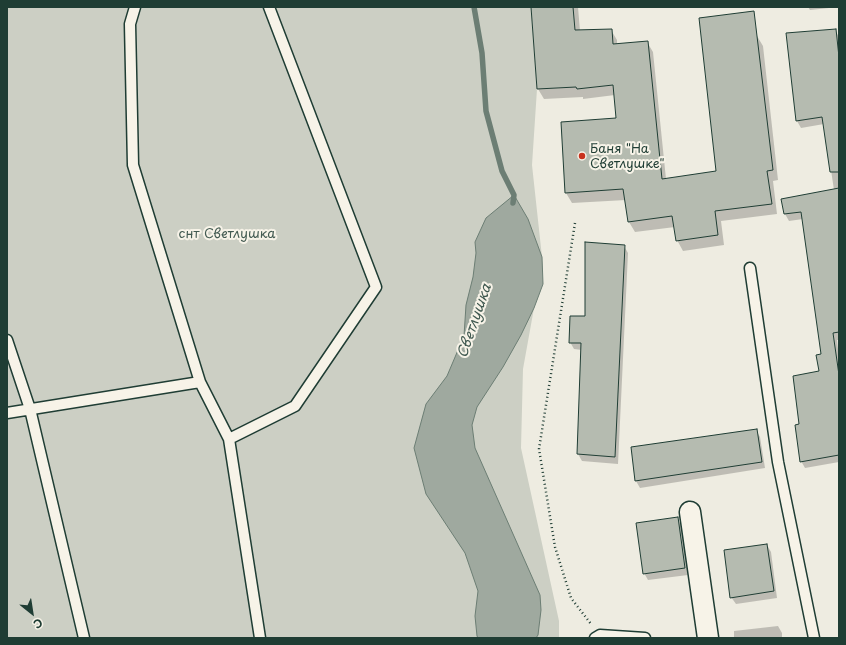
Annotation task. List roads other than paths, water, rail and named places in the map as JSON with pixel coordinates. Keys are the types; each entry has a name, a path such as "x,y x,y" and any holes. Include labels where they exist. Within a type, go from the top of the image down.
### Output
{"street":[{"path":"690,512 708,638"}],"lane":[{"path":"135,7 130,24 133,165 200,382 230,440 260,638"},
{"path":"230,440 295,406 376,287 269,7"},
{"path":"750,268 778,462 814,638"},
{"path":"7,340 30,409 84,638"},
{"path":"7,413 200,382"},
{"path":"598,637 645,638"}],"water":[{"path":"514,195 528,219 542,257 543,284 534,308 521,335 503,367 477,407 472,425 475,448 540,595 541,610 538,635 536,638 478,638 475,616 478,591 465,553 426,494 414,448 426,404 447,376 464,336 466,305 473,277 476,253 475,242 486,218"}],"waterway":[{"name":"Светлушка","path":"474,7 482,53 486,111 502,171 514,195 513,203"}],"place":[{"name":"Баня \"На Светлушке\"","path":"582,156"}],"park label":[{"name":"снт Светлушка","path":"227,234"}]}
